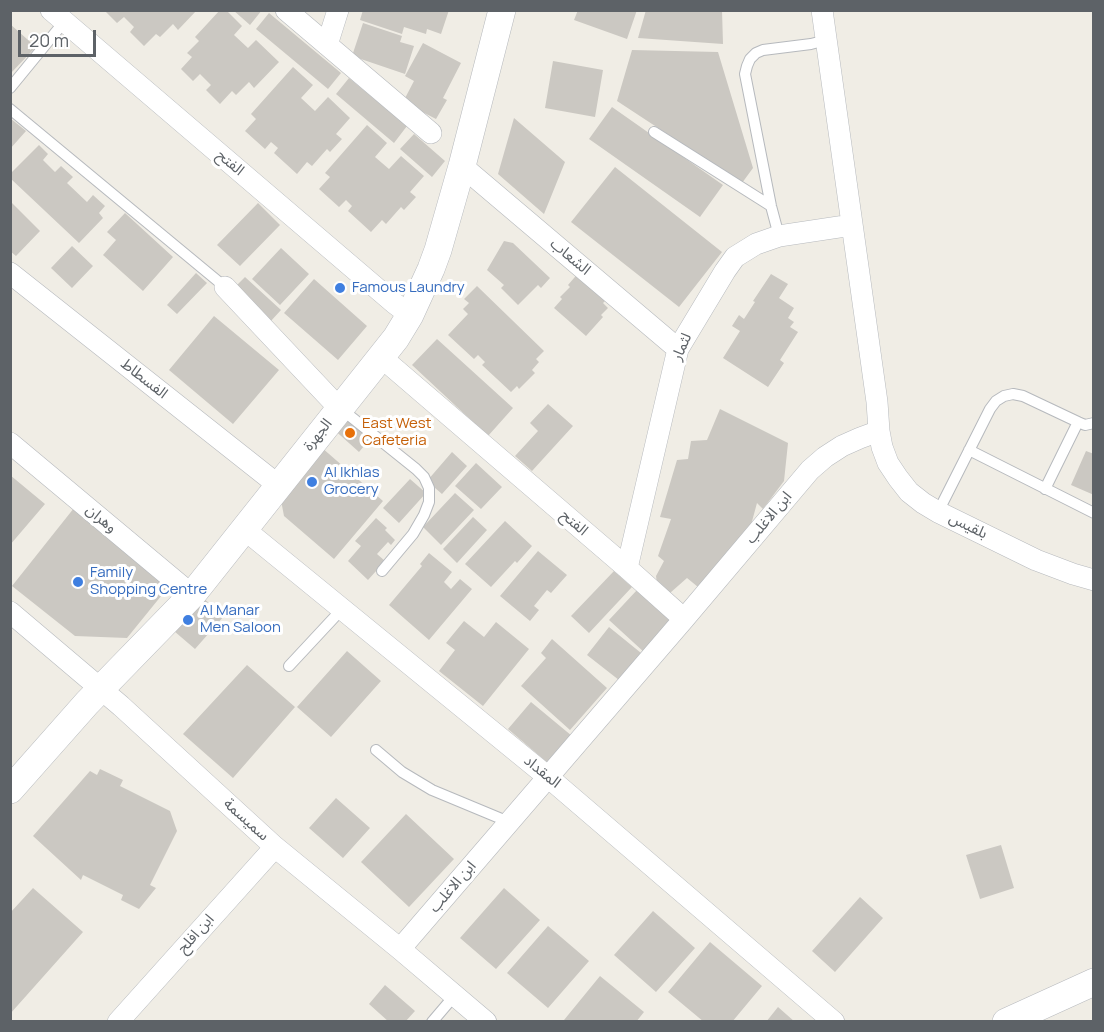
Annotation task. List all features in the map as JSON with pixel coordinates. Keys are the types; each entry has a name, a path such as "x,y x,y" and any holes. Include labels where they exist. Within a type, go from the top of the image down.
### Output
{"street":[{"path":"286,10 431,133"},
{"path":"327,45 338,10"},
{"name":"الجهرة","path":"10,790 101,689 192,595 381,357 410,315 438,250 502,10"},
{"path":"822,10 877,402 879,431"},
{"name":"الفتح","path":"63,14 385,296 410,315"},
{"name":"الشعاب","path":"462,166 678,349"},
{"name":"لثمار","path":"627,568 678,349 725,271 735,257 756,244 779,236 852,225"},
{"name":"الفسطاط","path":"10,273 278,485"},
{"path":"225,287 339,408"},
{"name":"الفتح","path":"381,357 627,568 684,620"},
{"name":"بلقيس","path":"879,431 888,463 909,492 923,503 1036,560 1094,579"},
{"name":"ابن الاغلب","path":"400,949 684,620 810,470 842,446 879,431"},
{"name":"وهران","path":"10,443 192,595"},
{"name":"المقداد","path":"244,529 548,777 834,1022"},
{"name":"سميسمة","path":"10,612 101,689 275,847 486,1022"},
{"name":"ابن افلح","path":"118,1022 275,847"},
{"path":"1005,1022 1094,982"}],"lane":[{"path":"10,88 63,14"},
{"path":"779,236 771,206 746,74 747,66 750,59 763,50 826,40"},
{"path":"10,108 225,287"},
{"path":"654,132 771,206"},
{"path":"938,512 990,409 1004,396 1013,394 1023,396 1085,425 1094,423"},
{"path":"339,408 416,469 424,477 429,488 429,502 424,515 413,534 382,571"},
{"path":"1046,489 1078,422"},
{"path":"969,450 1094,513"},
{"path":"289,666 343,609"},
{"path":"376,750 402,772 432,790 509,822"},
{"path":"432,1022 455,996"}],"building":[{"path":"104,10 197,10 178,30 173,24 160,37 156,34 144,46 130,32 134,27 124,17 117,23"},
{"path":"220,10 226,10 242,26 234,35 248,48 256,40 279,62 254,88 249,82 236,95 232,91 220,104 206,90 211,85 200,74 193,81 181,69 192,57 187,53 199,41 195,37"},
{"path":"233,10 262,10 250,25"},
{"path":"363,10 449,10 441,34 427,29 426,34 404,27 402,34 360,20"},
{"path":"578,10 637,10 627,39 574,20"},
{"path":"646,10 722,10 723,44 638,38"},
{"path":"269,13 341,73 328,89 256,29"},
{"path":"363,23 402,36 400,42 414,46 405,74 352,56"},
{"path":"10,24 36,47 10,74"},
{"path":"423,43 461,63 443,98 447,100 436,119 403,102 414,81 405,76"},
{"path":"632,50 718,52 753,168 742,183 617,101"},
{"path":"553,61 603,70 595,117 545,108"},
{"path":"293,67 313,85 301,98 315,111 328,97 350,118 336,134 342,139 330,152 327,149 312,166 307,162 297,174 274,153 278,148 271,142 265,149 245,131 256,119 251,114"},
{"path":"349,78 407,126 394,143 336,94"},
{"path":"612,107 723,185 700,217 589,139"},
{"path":"10,118 26,131 10,149"},
{"path":"514,118 565,162 544,214 498,174"},
{"path":"367,125 387,143 375,157 389,169 401,156 424,176 410,192 416,197 404,210 401,207 386,224 382,220 371,232 348,211 352,206 346,200 339,207 319,189 330,177 325,173"},
{"path":"414,134 445,161 432,177 400,149"},
{"path":"39,145 48,154 43,160 55,172 61,166 73,177 67,183 87,202 93,195 105,206 99,213 103,218 79,243 10,178 10,174"},
{"path":"615,167 722,252 679,307 571,222"},
{"path":"10,201 40,231 16,256 10,251"},
{"path":"258,203 280,225 240,266 217,245"},
{"path":"125,213 173,257 143,291 103,255 116,240 107,232"},
{"path":"504,241 513,243 550,278 541,288 538,285 518,305 501,288 504,285 487,270"},
{"path":"72,246 93,266 72,288 51,268"},
{"path":"281,248 309,274 280,305 252,279"},
{"path":"580,271 609,297 603,303 608,308 601,315 603,317 586,336 554,308"},
{"path":"196,273 207,283 177,314 167,305"},
{"path":"771,274 788,284 779,298 794,308 788,318 794,322 790,327 798,332 780,360 784,363 768,387 723,358 740,331 732,326 739,315 744,319"},
{"path":"245,277 281,310 270,322 234,288"},
{"path":"314,279 367,326 338,360 284,313"},
{"path":"477,286 544,351 536,359 539,362 532,370 535,373 519,389 517,386 511,392 482,365 485,362 478,355 474,359 448,335 468,314 463,309 469,303 464,299"},
{"path":"214,316 279,370 233,424 169,370"},
{"path":"437,339 513,408 488,436 412,365"},
{"path":"548,404 573,426 532,471 515,456 538,431 530,423"},
{"path":"720,409 788,443 784,481 763,509 757,503 751,525 698,587 687,578 670,593 658,592 656,576 664,561 658,556 671,519 660,517 677,460 688,459 691,441 707,440"},
{"name":"East West Cafeteria","path":"342,414 370,439 359,452 331,427"},
{"path":"321,447 383,501 334,559 284,516 280,495"},
{"path":"1086,451 1094,454 1094,495 1071,485"},
{"path":"452,452 467,466 442,494 427,481"},
{"path":"476,463 502,487 481,509 455,486"},
{"path":"10,475 45,504 10,545"},
{"path":"410,479 426,493 399,523 383,508"},
{"path":"455,493 474,510 441,545 423,527"},
{"path":"74,508 170,585 127,638 75,636 12,586"},
{"path":"473,517 487,530 457,563 443,549"},
{"path":"376,518 395,540 391,545 388,542 377,554 385,561 368,580 348,561 361,546 355,541"},
{"path":"505,521 532,546 491,587 465,564"},
{"path":"538,551 567,575 551,593 547,590 534,606 539,610 530,621 500,596"},
{"path":"429,553 452,572 444,582 451,589 460,579 472,589 429,640 389,605 422,566 420,564"},
{"path":"614,571 632,587 589,633 571,616"},
{"path":"637,590 673,623 645,653 609,620"},
{"path":"195,591 224,616 195,649 167,625"},
{"path":"464,621 484,637 496,622 529,649 483,706 439,671 455,650 446,643"},
{"path":"609,627 646,657 624,684 587,655"},
{"path":"552,639 607,688 570,730 521,686 546,658 541,653"},
{"path":"347,651 381,681 331,737 297,707"},
{"path":"247,665 295,707 233,778 183,734"},
{"path":"531,702 572,736 549,764 508,729"},
{"path":"100,769 123,780 120,786 170,811 177,831 150,885 156,888 139,909 121,900 123,895 83,875 81,880 33,836 90,771 97,775"},
{"path":"336,798 370,828 343,858 309,828"},
{"path":"406,814 454,859 409,907 361,862"},
{"path":"1001,845 1014,888 980,899 966,855"},
{"path":"33,888 83,932 10,1014 10,913"},
{"path":"504,888 540,920 496,969 460,938"},
{"path":"860,897 883,918 835,972 812,951"},
{"path":"653,911 695,948 656,992 614,955"},
{"path":"548,926 589,961 548,1008 507,973"},
{"path":"710,942 762,986 732,1022 704,1022 668,992"},
{"path":"600,976 644,1012 636,1022 566,1022 564,1020"},
{"path":"385,985 415,1011 405,1022 389,1022 369,1004"},
{"path":"778,1007 795,1022 766,1022"}],"place":[{"name":"Famous Laundry","path":"340,288"},
{"name":"East West Cafeteria","path":"350,433"},
{"name":"Al Ikhlas Grocery","path":"312,482"},
{"name":"Family Shopping Centre","path":"78,582"},
{"name":"Al Manar Men Saloon","path":"188,620"}]}
